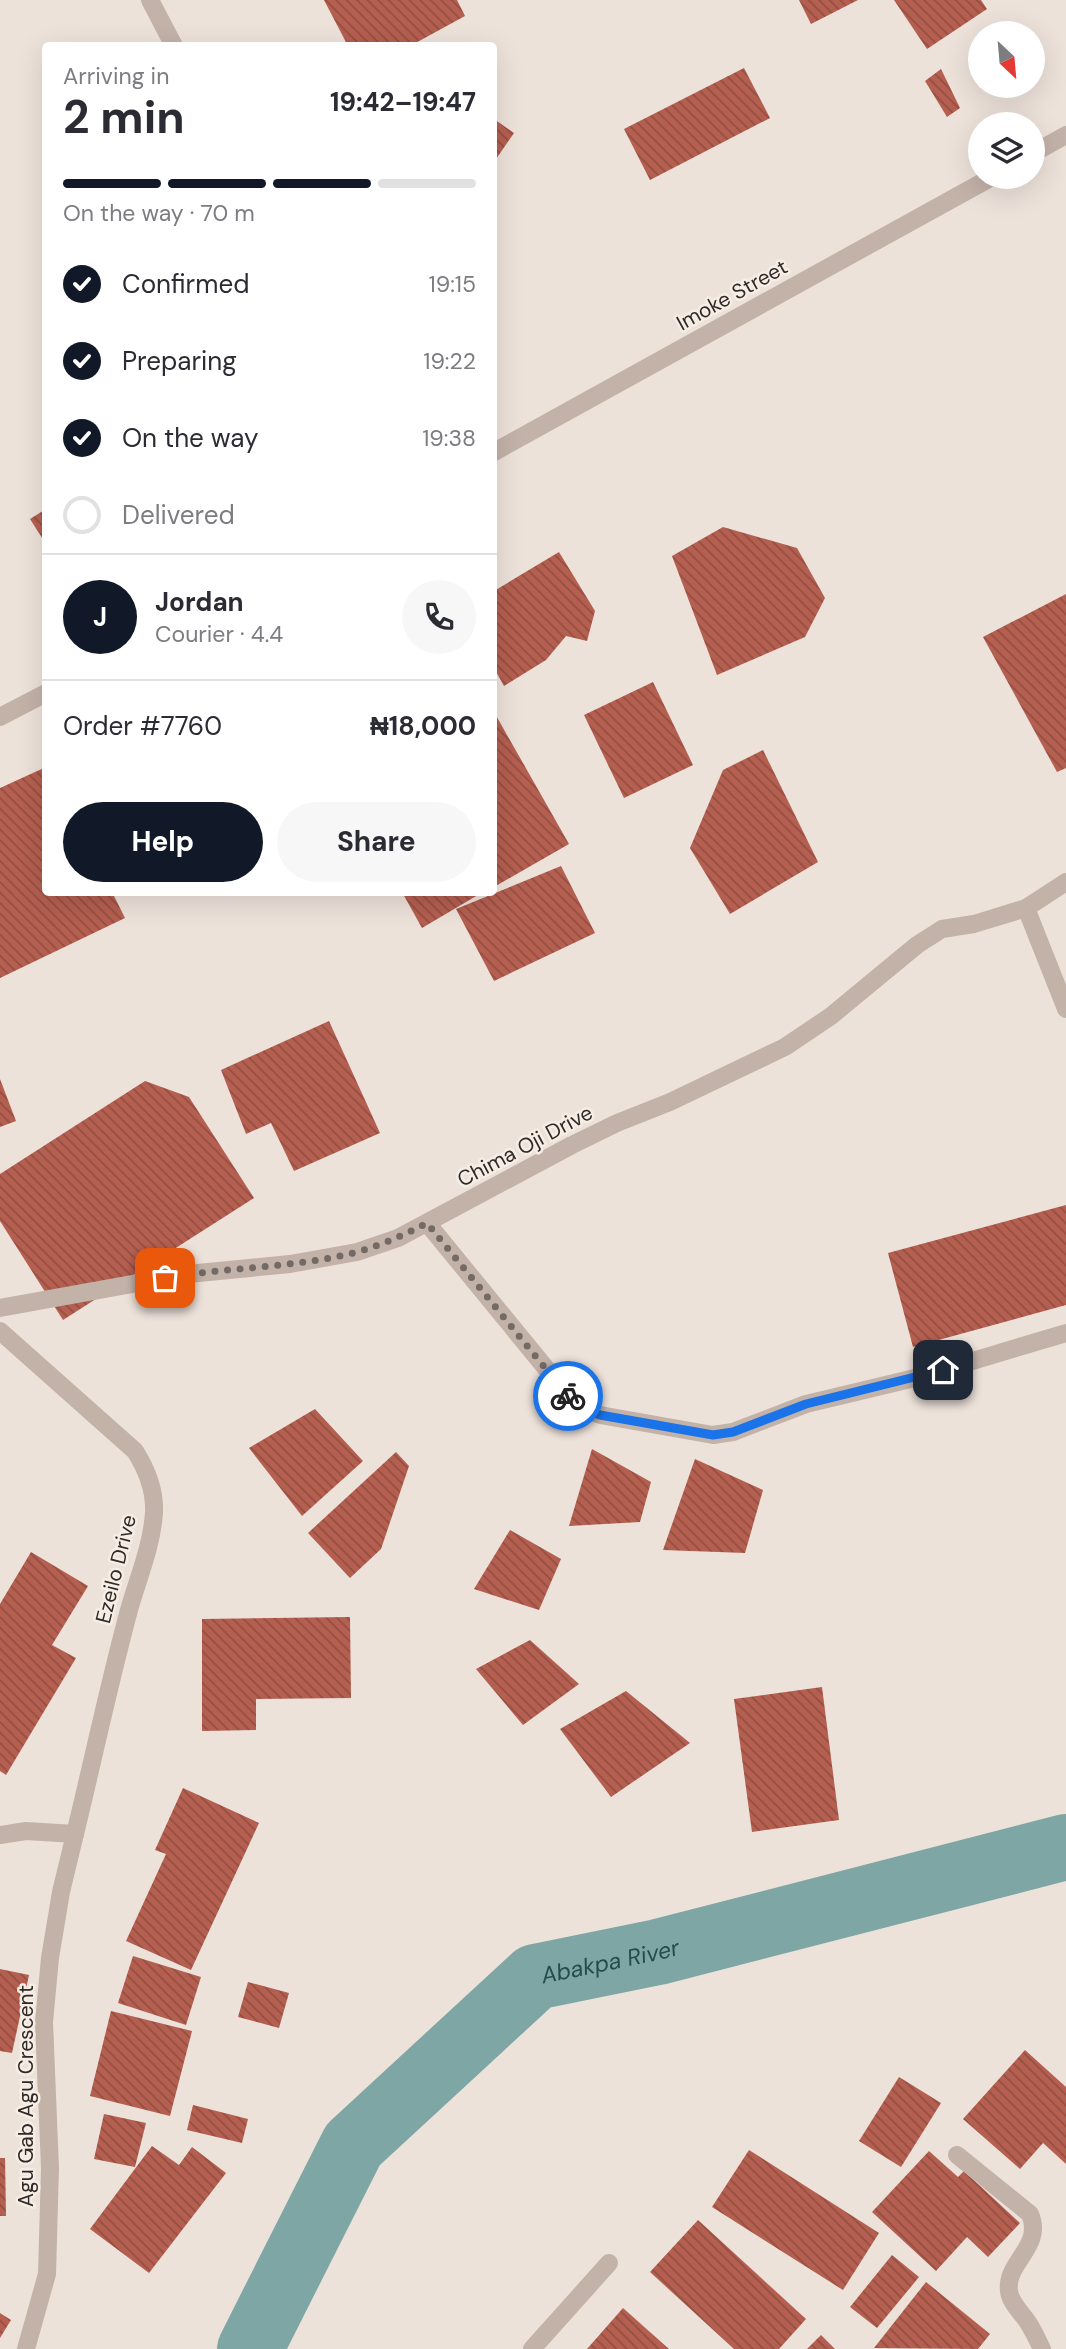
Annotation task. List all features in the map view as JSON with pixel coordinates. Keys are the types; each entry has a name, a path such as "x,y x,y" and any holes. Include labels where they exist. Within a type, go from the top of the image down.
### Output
{"street":[{"path":"150,0 172,42"},
{"path":"1045,147 1066,135"},
{"name":"Imoke Street","path":"497,450 970,189"},
{"path":"0,717 42,695"},
{"name":"Chima Oji Drive","path":"0,1308 188,1274 290,1264 357,1252 398,1238 583,1139 670,1102 785,1047 831,1016 917,945 942,929 974,924 1026,908 1066,882"},
{"path":"1026,908 1066,1009"},
{"path":"427,1223 576,1405 600,1415 713,1435 733,1432 806,1404 919,1377 1066,1333"},
{"name":"Ezeilo Drive","path":"0,1331 135,1451 147,1470 153,1493 154,1511 148,1545 126,1622 75,1835"},
{"path":"0,1835 26,1831 75,1835"},
{"name":"Agu Gab Agu Crescent","path":"26,2349 47,2274 50,2168 44,2022 50,1958 61,1892 75,1835"},
{"path":"957,2155 1030,2214 1035,2225 1033,2238 1008,2282 1009,2295 1042,2349"},
{"path":"532,2349 609,2263"}],"building":[{"path":"324,0 457,0 465,16 417,42 346,42"},
{"path":"799,0 858,0 811,24"},
{"path":"894,0 981,0 987,9 927,49"},
{"path":"744,68 770,118 650,180 624,129"},
{"path":"941,69 960,108 947,117 925,81"},
{"path":"497,121 514,133 497,158"},
{"path":"42,512 42,538 30,519"},
{"path":"723,527 797,548 825,598 805,637 717,675 672,556"},
{"path":"559,552 595,611 587,641 566,636 546,660 504,686 497,673 497,589"},
{"path":"1066,594 1066,768 1057,772 983,637"},
{"path":"653,682 693,765 624,798 584,715"},
{"path":"497,717 569,844 497,885"},
{"path":"763,750 818,862 730,914 690,848 723,770"},
{"path":"42,769 42,896 114,896 125,918 0,978 0,788"},
{"path":"561,866 595,933 494,981 456,909 488,896 497,896 497,892"},
{"path":"404,896 476,896 422,928"},
{"path":"329,1021 380,1133 294,1171 271,1123 246,1134 221,1070"},
{"path":"0,1079 16,1121 0,1127"},
{"path":"145,1081 189,1097 254,1198 63,1320 0,1221 0,1174"},
{"path":"1066,1205 1066,1305 913,1347 888,1253"},
{"path":"315,1409 363,1461 302,1516 249,1448"},
{"path":"592,1449 651,1482 640,1522 569,1526"},
{"path":"396,1452 409,1466 381,1549 350,1578 308,1533"},
{"path":"695,1459 763,1490 745,1553 663,1550"},
{"path":"510,1530 561,1559 539,1610 474,1589"},
{"path":"31,1552 88,1586 52,1645 76,1658 6,1775 0,1771 0,1604"},
{"path":"350,1617 351,1698 256,1699 256,1730 202,1731 202,1619"},
{"path":"530,1640 579,1684 523,1725 476,1669"},
{"path":"822,1687 839,1820 752,1832 734,1699"},
{"path":"626,1691 690,1743 611,1797 560,1729"},
{"path":"183,1788 259,1823 191,1970 126,1941 166,1854 155,1850"},
{"path":"133,1956 201,1977 186,2025 118,2003"},
{"path":"0,1969 29,1975 12,2053 0,2051"},
{"path":"248,1982 289,1993 279,2028 238,2017"},
{"path":"111,2011 192,2031 170,2116 90,2096"},
{"path":"1025,2050 1066,2087 1066,2164 1043,2143 1020,2169 963,2119"},
{"path":"899,2077 941,2103 901,2167 859,2141"},
{"path":"193,2105 248,2119 242,2143 187,2130"},
{"path":"104,2114 146,2123 135,2167 94,2159"},
{"path":"152,2146 179,2165 192,2147 226,2173 149,2273 90,2229"},
{"path":"749,2150 879,2233 843,2290 712,2207"},
{"path":"929,2151 958,2177 964,2171 1020,2223 988,2257 967,2237 936,2271 872,2212"},
{"path":"0,2158 5,2158 6,2216 0,2216"},
{"path":"698,2220 806,2319 779,2349 734,2349 650,2272"},
{"path":"892,2255 919,2277 877,2328 850,2307"},
{"path":"926,2282 990,2334 978,2349 874,2348"},
{"path":"623,2308 669,2349 587,2349"},
{"path":"0,2313 11,2320 0,2338"},
{"path":"821,2335 835,2349 807,2349"}],"waterway":[{"name":"Abakpa River","path":"250,2349 353,2145 535,1977 658,1952 1066,1847"}],"way so far":[{"path":"165,1278 290,1264 357,1252 398,1238 427,1223 568,1396"}],"route":[{"path":"568,1396 576,1405 600,1415 713,1435 733,1432 806,1404 943,1370"}]}
